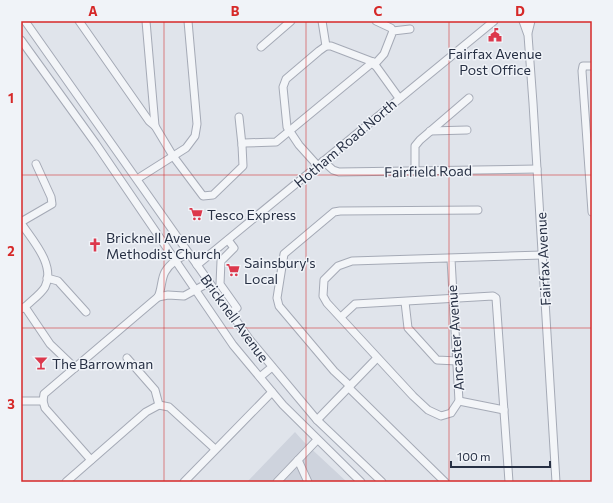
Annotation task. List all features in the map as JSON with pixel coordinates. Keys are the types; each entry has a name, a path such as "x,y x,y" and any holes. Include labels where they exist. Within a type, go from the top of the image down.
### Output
{"street":[{"name":"Bricknell Avenue","path":"25,21 107,136 208,283 272,368 317,420 382,482"},
{"path":"79,21 149,121 155,126 173,156 203,196 213,195 243,166 239,117"},
{"path":"146,21 155,126"},
{"path":"137,179 186,148 195,136 197,124 188,21"},
{"path":"261,47 291,21"},
{"path":"322,21 326,46"},
{"path":"376,21 391,28 393,31"},
{"name":"Hotham Road North","path":"196,265 494,21"},
{"name":"Fairfax Avenue","path":"523,21 528,35 543,255 556,482"},
{"name":"Fairfax Avenue","path":"528,35 531,21"},
{"path":"393,31 410,29"},
{"path":"242,145 244,143 276,142 384,54 393,31"},
{"name":"Bricknell Avenue","path":"21,40 96,144 174,261 233,345 283,405 359,480"},
{"path":"289,131 283,87 286,79 326,46 331,46 373,64 399,98"},
{"path":"592,66 583,66 582,71 592,212"},
{"path":"415,171 416,146 430,131 469,98"},
{"path":"430,131 467,130"},
{"name":"Fairfield Road","path":"289,131 320,163 339,172 537,169"},
{"path":"96,144 107,136"},
{"path":"36,164 51,197 52,204 21,222 46,264 48,278 45,288 23,308 50,344 75,368"},
{"path":"446,482 334,371 279,306 277,298 284,254 334,212 478,210"},
{"path":"228,240 234,248 220,261 220,284 237,308 230,313"},
{"path":"21,401 43,397 158,297 162,289 164,272 174,261 188,253"},
{"name":"Ancaster Avenue","path":"450,259 459,402 451,413 440,416 428,410 377,358 323,296 322,287 324,280 338,266 352,262 543,255"},
{"path":"48,278 58,281 86,312"},
{"path":"158,297 168,295 184,296 196,291 208,283"},
{"path":"341,317 355,304 493,296 498,301 509,482"},
{"path":"405,302 408,328 437,360 457,361"},
{"path":"127,358 155,390 159,405"},
{"path":"317,420 377,358"},
{"path":"260,377 272,368"},
{"path":"184,482 272,392"},
{"path":"283,405 295,396"},
{"path":"43,397 45,408 91,460"},
{"path":"459,402 504,410"},
{"path":"66,482 146,412 159,405 169,407 215,449"},
{"path":"277,482 317,440"},
{"path":"298,460 307,482"},
{"path":"359,480 367,467"}],"shaded area":[{"path":"295,432 304,442 347,482 247,482"}],"place":[{"name":"Fairfax Avenue Post Office","path":"495,35"},
{"name":"Tesco Express","path":"196,214"},
{"name":"Bricknell Avenue Methodist Church","path":"95,245"},
{"name":"Sainsbury's Local","path":"233,270"},
{"name":"The Barrowman","path":"41,363"}]}
